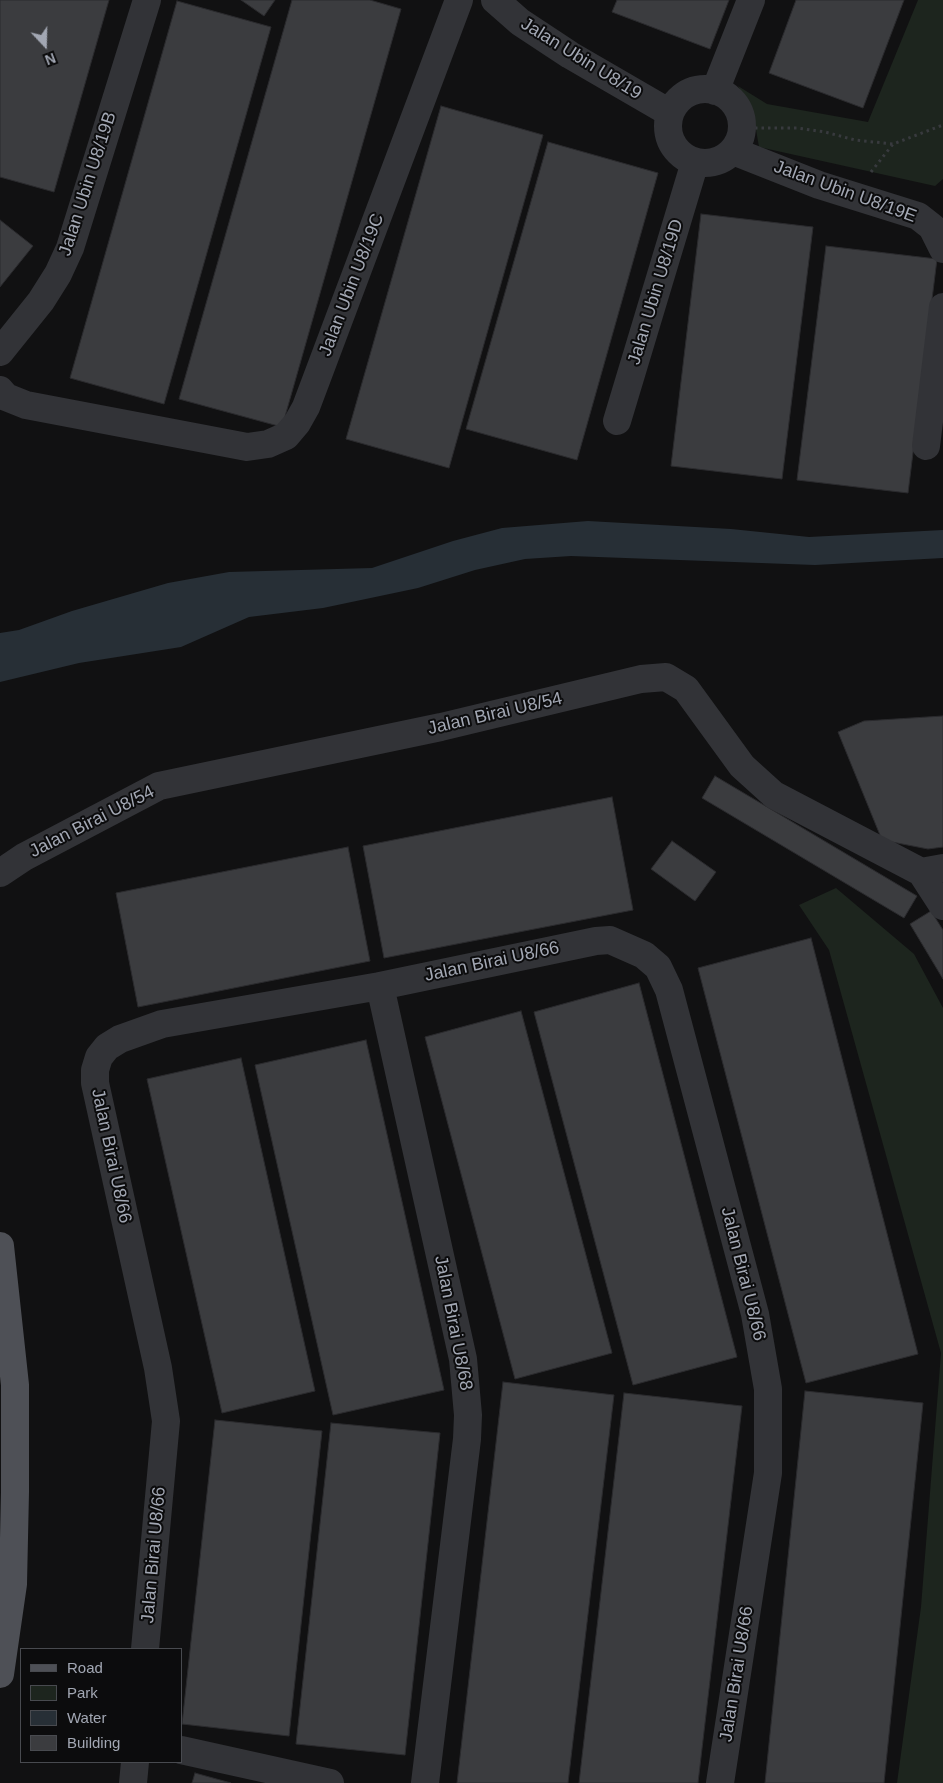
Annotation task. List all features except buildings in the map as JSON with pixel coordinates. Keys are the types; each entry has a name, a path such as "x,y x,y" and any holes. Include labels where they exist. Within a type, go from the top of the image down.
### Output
{"main road":[{"path":"0,1246 15,1385 16,1492 13,1584 0,1674"}],"street":[{"name":"Jalan Ubin U8/19B","path":"0,352 41,300 58,274 70,248 147,0"},
{"name":"Jalan Ubin U8/19C","path":"0,390 6,396 26,405 247,447 268,444 286,436 298,423 306,407 459,0"},
{"name":"Jalan Ubin U8/19","path":"495,0 520,22 570,55 670,113"},
{"path":"715,91 751,0"},
{"path":"700,90 715,91 730,100 740,114 737,141 720,160 712,163 695,162 680,154 670,139 668,130 670,113 685,95 700,90"},
{"name":"Jalan Ubin U8/19E","path":"737,141 845,194 904,210 918,216 932,227 943,249"},
{"name":"Jalan Ubin U8/19D","path":"616,421 695,162"},
{"path":"926,446 943,308"},
{"name":"Jalan Birai U8/54","path":"0,872 24,857 159,786 442,727 641,679 666,677 686,689 742,766 774,795 932,870"},
{"path":"932,870 943,906"},
{"name":"Jalan Birai U8/66","path":"146,1648 166,1421 158,1368 95,1083 95,1070 100,1057 107,1047 120,1039 162,1024 380,986 596,941 610,940 644,955 658,967 670,990 755,1314 768,1389 768,1473 720,1783"},
{"name":"Jalan Birai U8/68","path":"380,986 463,1360 468,1415 468,1439 425,1783"},
{"path":"182,1750 330,1783"},
{"path":"133,1783 135,1763"}],"path":[{"path":"737,141 758,128 797,128 825,132 855,140 893,144 943,125"},
{"path":"845,194 874,169 893,144"}],"green space":[{"path":"918,0 943,0 943,179 935,186 759,147 753,112 738,86 767,104 868,122"},
{"path":"836,888 914,954 943,1008 943,1783 897,1783 921,1607 941,1353 829,950 799,905"}],"water":[{"path":"588,521 731,529 809,537 943,530 943,558 815,565 571,556 525,559 475,570 418,588 323,608 249,617 181,647 79,663 0,682 0,633 19,630 72,611 168,583 229,572 372,568 453,541 502,528"}]}
